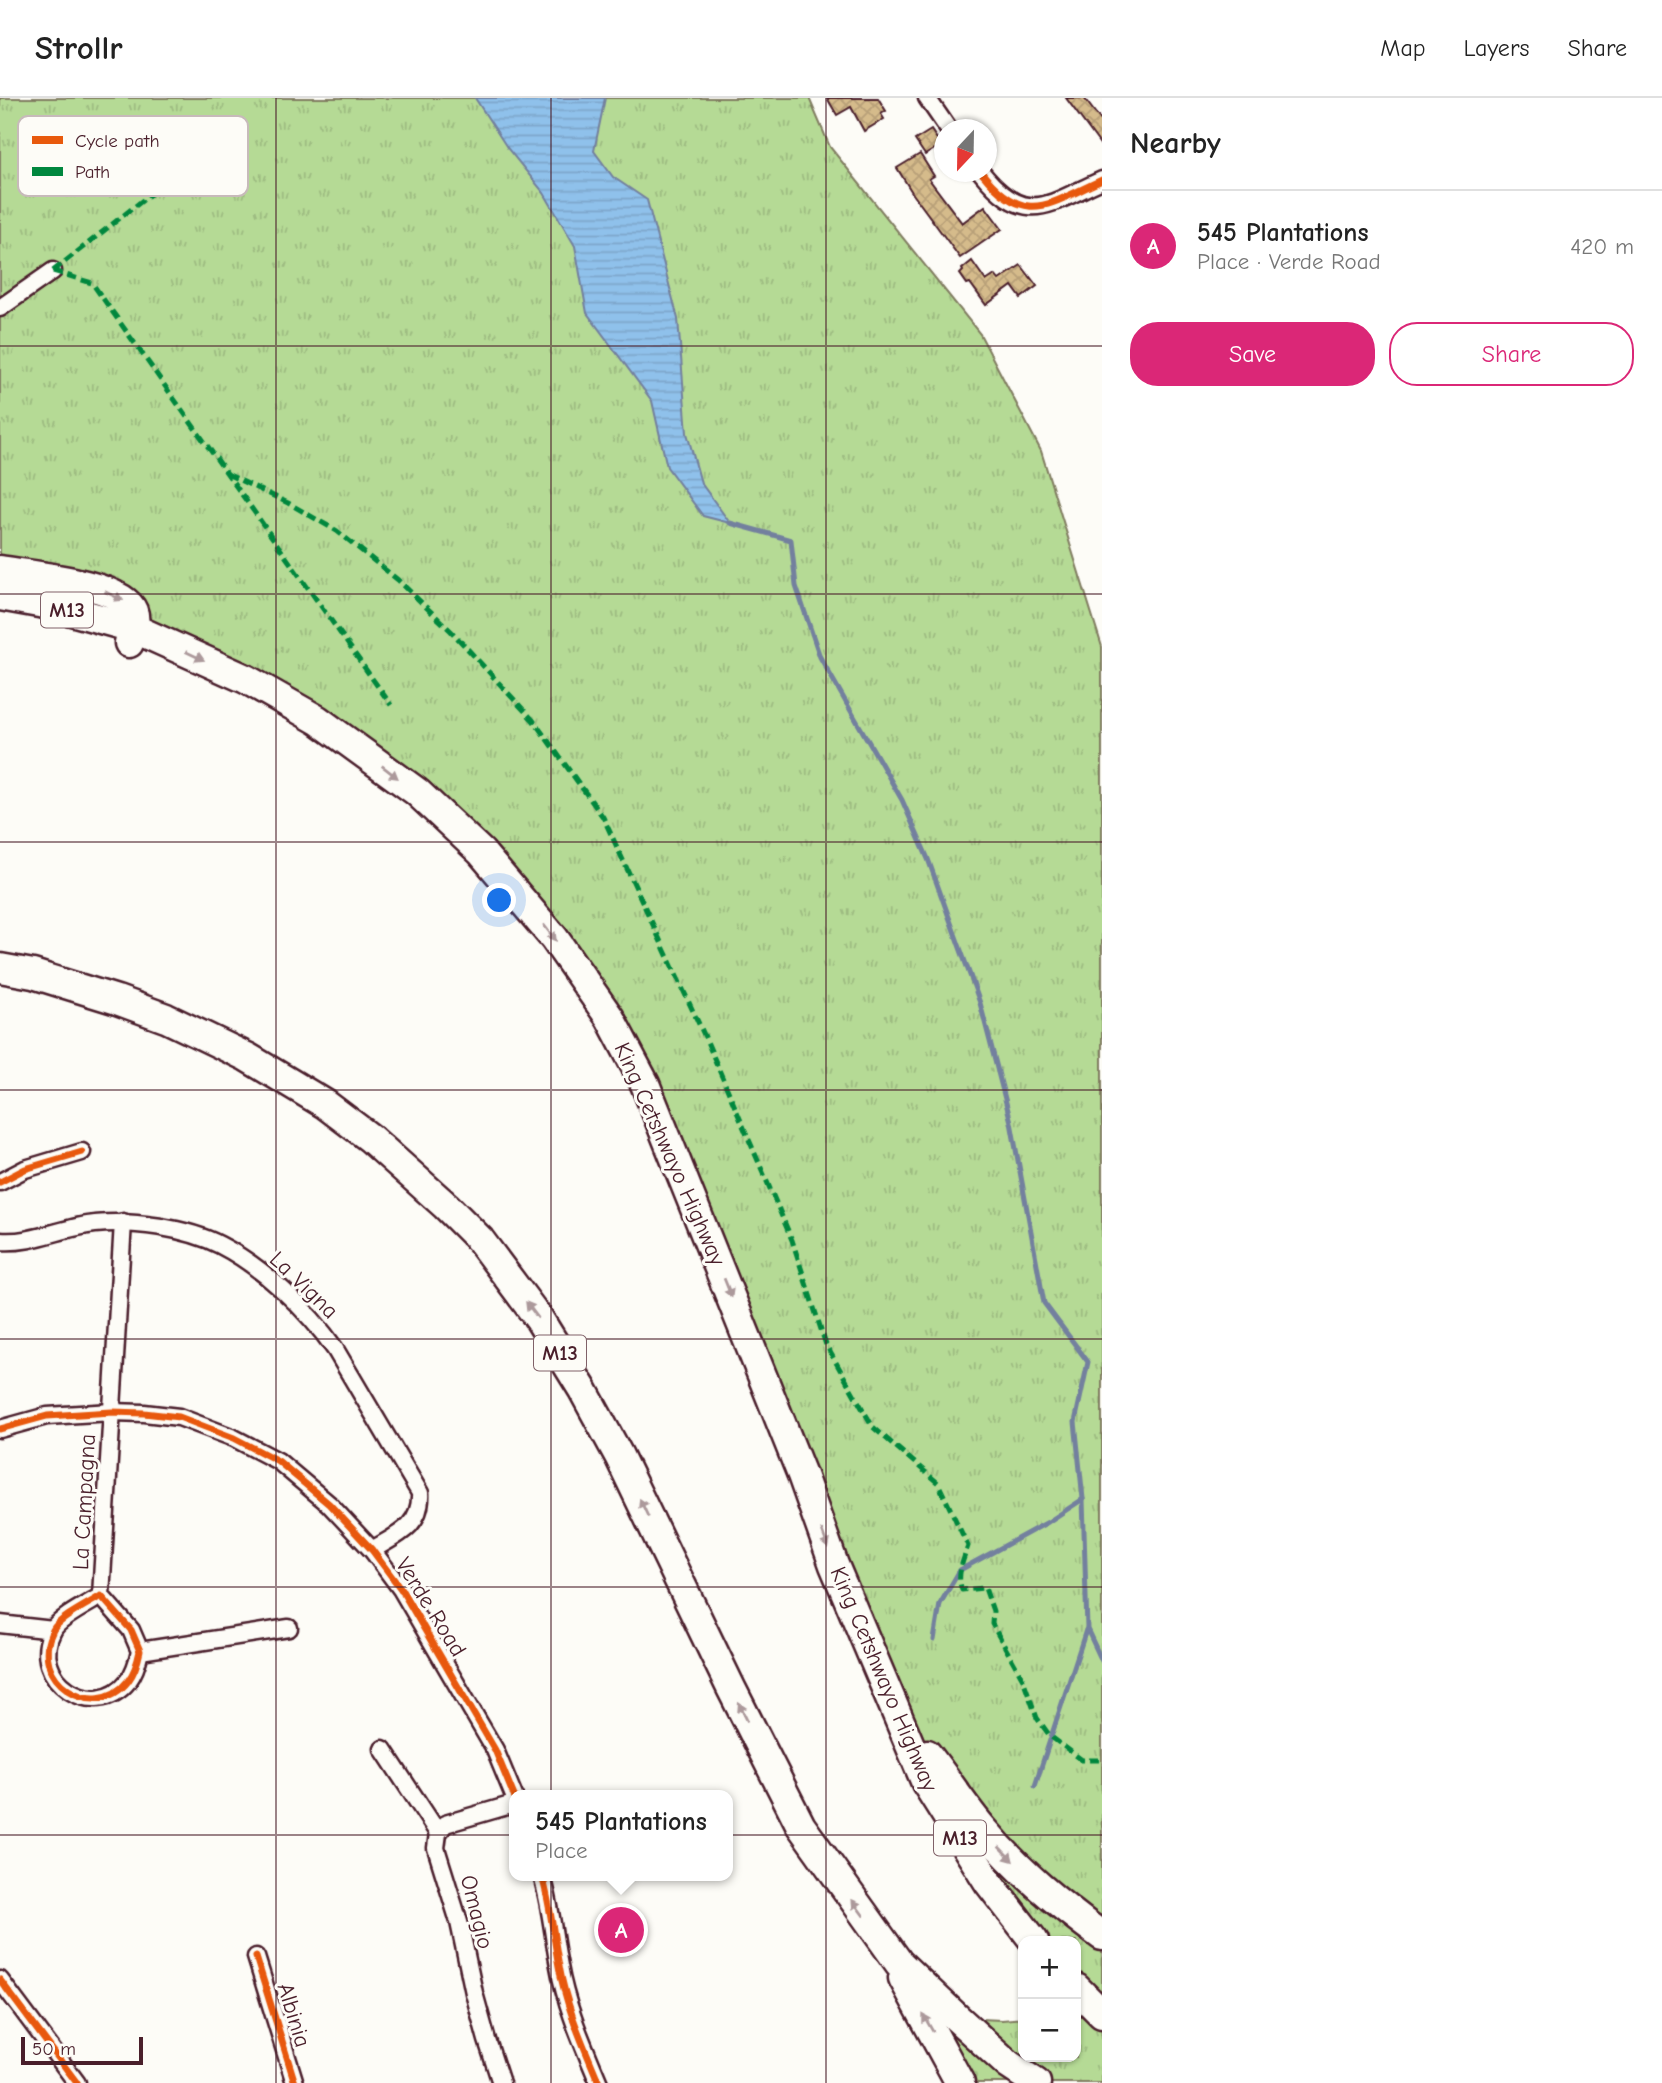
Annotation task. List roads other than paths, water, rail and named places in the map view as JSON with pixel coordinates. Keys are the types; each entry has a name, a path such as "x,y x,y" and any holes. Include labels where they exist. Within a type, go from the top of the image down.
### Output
{"highway":[{"path":"0,570 58,579 122,598 132,609 134,617 131,636"},
{"name":"King Cetshwayo Highway","path":"0,596 50,605 246,679 318,720 417,792 481,852 554,938 610,1018 645,1084 802,1475 834,1565 926,1783 989,1883 1030,1936"},
{"name":"M13","path":"0,968 82,988 166,1018 247,1057 289,1082 370,1138 480,1240 539,1319 589,1401 619,1456 801,1826 899,1963 1009,2065 1036,2083"},
{"path":"901,1726 928,1755 1005,1854 1040,1888 1102,1936"},
{"path":"899,1963 905,1983 960,2083"},
{"path":"1081,1993 1102,2014"}],"street":[{"path":"927,98 941,119"},
{"path":"992,182 1013,201 1032,208 1047,205 1102,180"},
{"path":"0,308 53,271"},
{"path":"0,1182 25,1169 82,1152"},
{"name":"La Campagna","path":"123,1222 102,1596 131,1630 140,1651"},
{"name":"La Vigna","path":"0,1241 19,1241 91,1224 142,1224 221,1245 292,1299 323,1332 420,1493 420,1509 416,1519 372,1550"},
{"name":"Verde Road","path":"0,1429 47,1416 112,1412 179,1417 255,1448 278,1461 329,1504 372,1550 401,1589 489,1738 511,1790"},
{"name":"La Campagna","path":"53,1630 60,1622 102,1596"},
{"path":"0,1624 53,1630 47,1658 50,1668 54,1678 63,1687 79,1696 102,1696 120,1688 129,1679 140,1651 289,1628"},
{"path":"383,1749 438,1833 445,1825 509,1806"},
{"name":"Omagio","path":"438,1833 436,1849 459,1922 480,2016 501,2083"},
{"path":"544,1881 550,1902 559,1966 570,2014 599,2083"},
{"name":"Albinia","path":"256,1957 295,2083"},
{"path":"0,1980 77,2083"}],"water":[{"path":"475,98 605,98 594,151 613,177 647,200 678,319 687,433 701,483 730,523 703,516 667,467 652,401 587,313 575,246 544,193 508,149"}],"waterway":[{"path":"730,523 791,540 796,586 820,657 902,800 928,859 980,1003 1011,1122 1044,1303 1088,1362 1075,1422 1083,1499 1087,1629 1102,1661"},
{"path":"934,1640 940,1604 960,1570 1048,1522 1083,1499"},
{"path":"1035,1786 1086,1630"}],"place":[{"name":"545 Plantations","path":"621,1930"}]}
